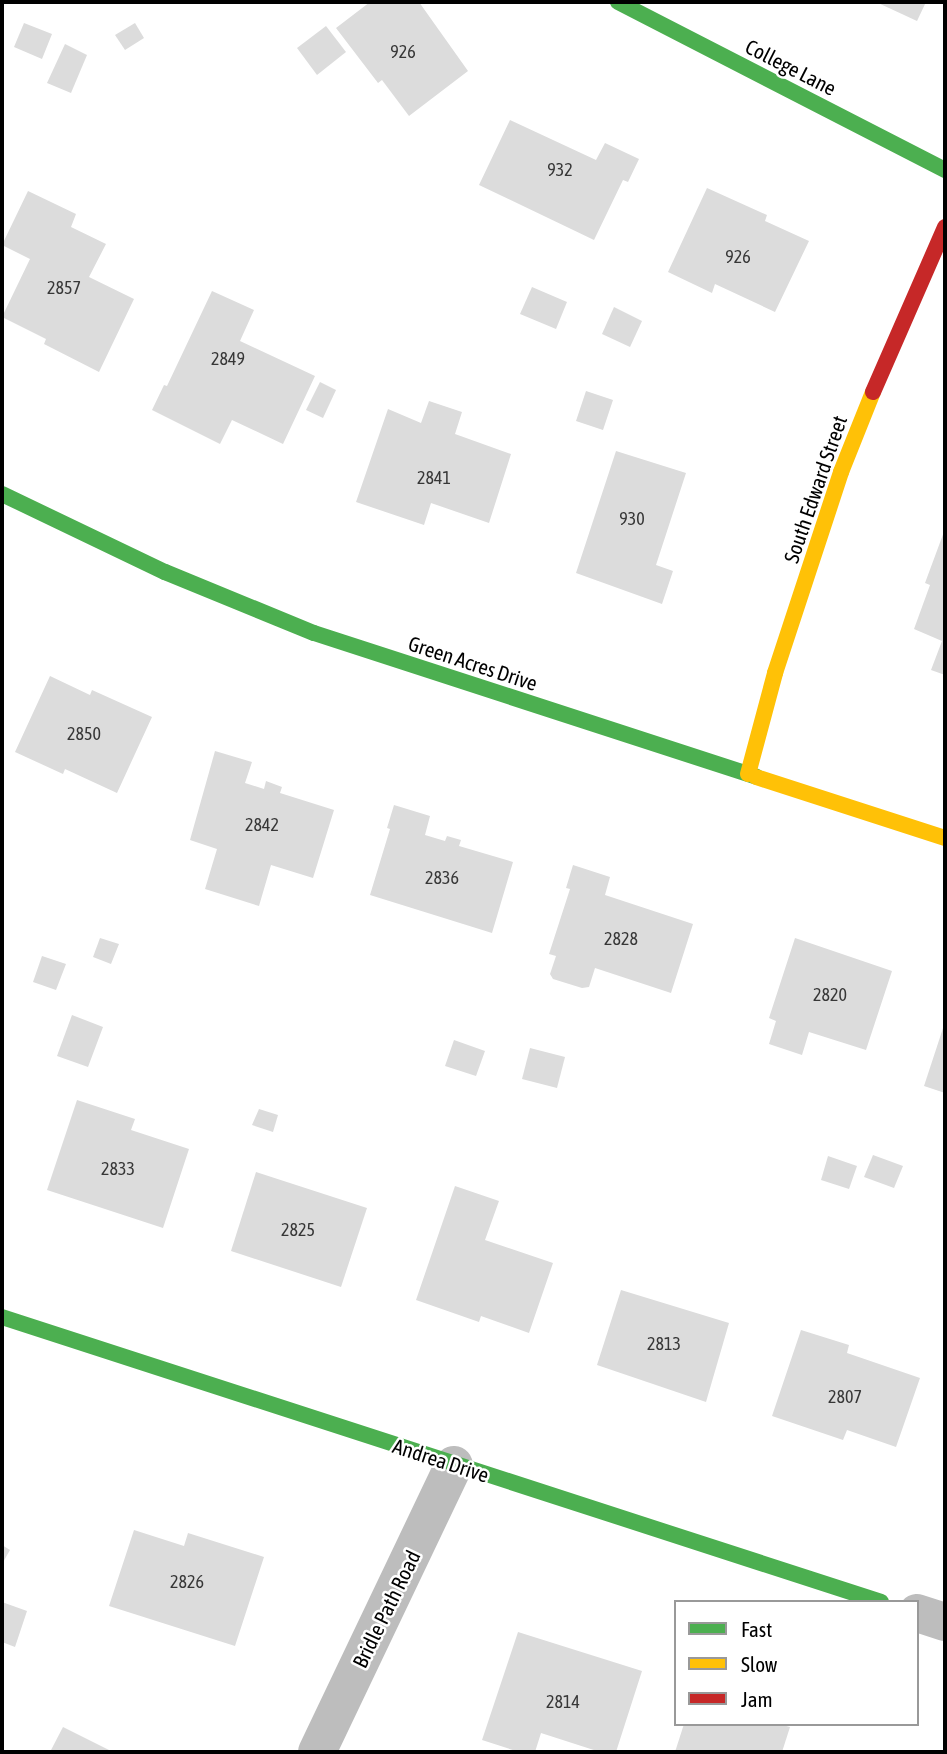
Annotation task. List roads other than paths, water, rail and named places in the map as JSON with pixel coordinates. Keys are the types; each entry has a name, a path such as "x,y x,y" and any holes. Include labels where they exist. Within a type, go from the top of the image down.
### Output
{"street":[{"name":"College Lane","path":"618,2 945,170"},
{"name":"South Edward Street","path":"748,774 775,673 841,472 880,374 945,227"},
{"name":"Green Acres Drive","path":"2,494 165,572 314,633 945,838"},
{"name":"Andrea Drive","path":"2,1317 875,1600"},
{"name":"Bridle Path Road","path":"317,1752 454,1465"},
{"path":"919,1615 945,1622"}]}
